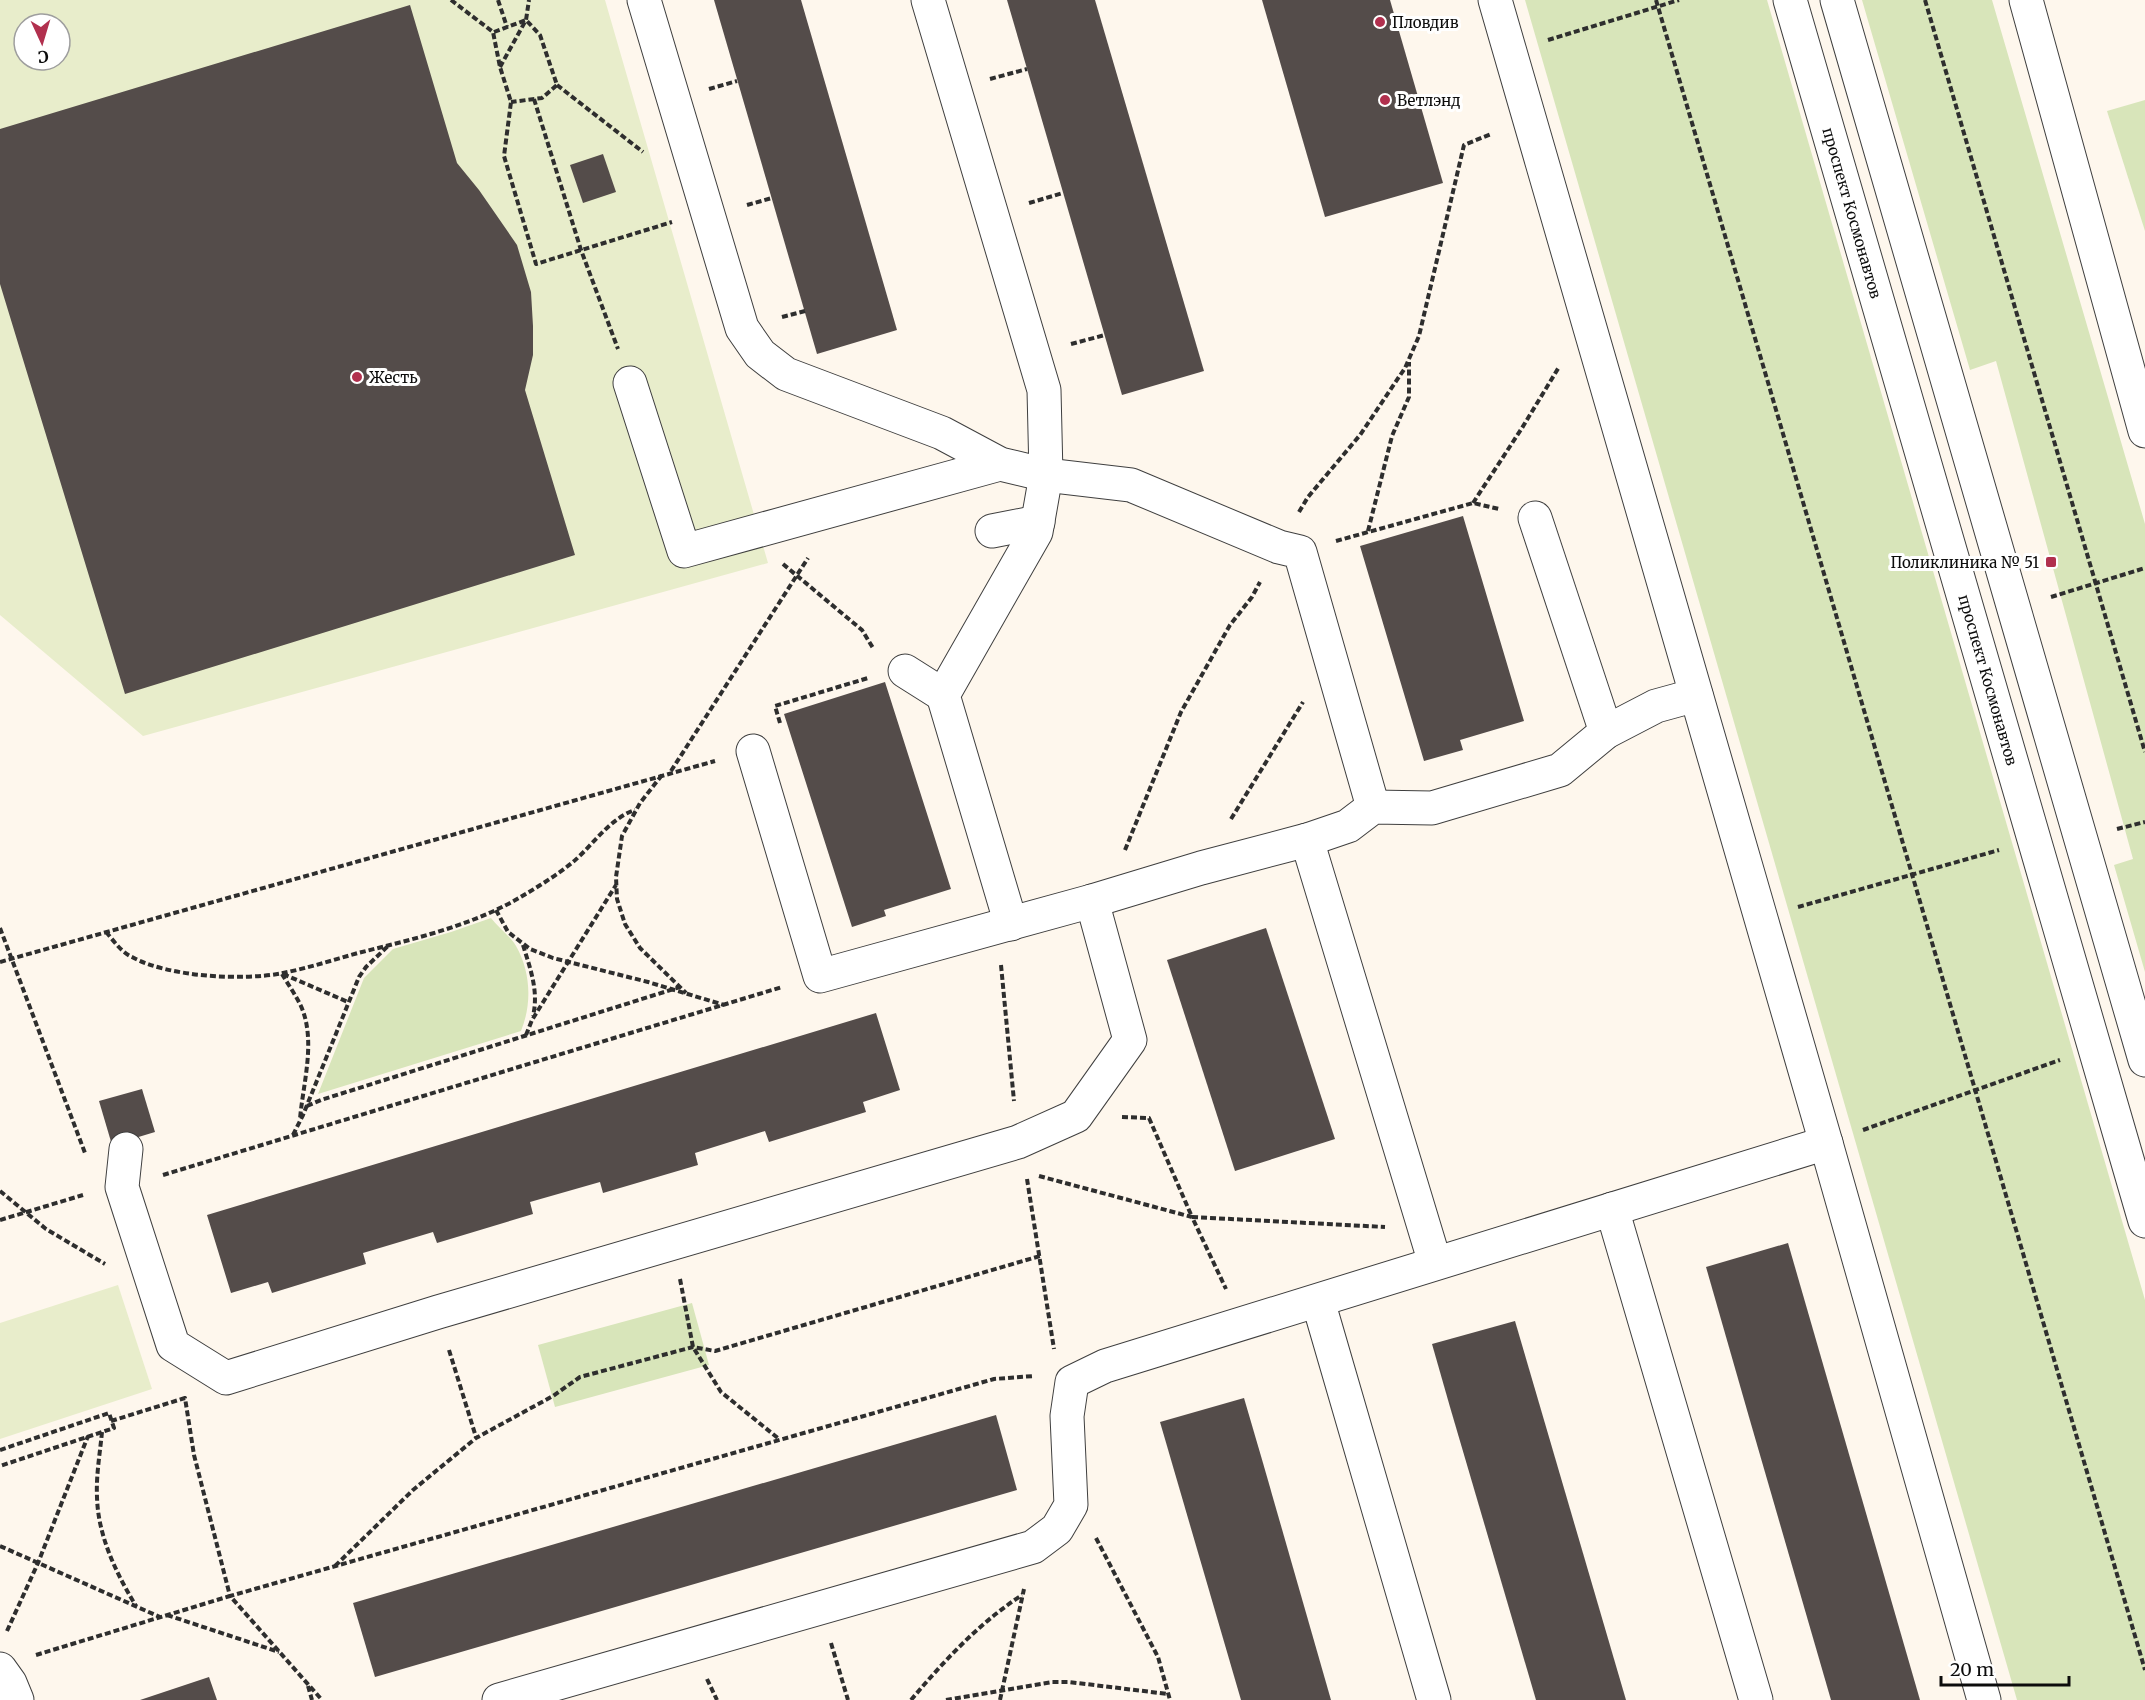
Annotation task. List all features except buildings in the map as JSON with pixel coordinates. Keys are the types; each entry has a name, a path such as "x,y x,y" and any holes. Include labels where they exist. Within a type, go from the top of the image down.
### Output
{"street":[{"path":"644,0 742,328 759,354 786,374 942,433 1000,464 1046,475 1131,485 1290,549 1329,658 1373,807"},
{"path":"928,0 1044,390 1046,475 1036,532 944,695 1004,926"},
{"path":"1495,0 1826,1143 1984,1700"},
{"name":"проспект Космонавтов","path":"1790,0 2145,1221"},
{"path":"1837,0 2145,1060"},
{"path":"2026,0 2138,377 2145,431"},
{"path":"630,383 684,551 1000,464"},
{"path":"1535,518 1606,732"},
{"path":"992,531 1038,522"},
{"path":"897,672 944,695"},
{"path":"753,751 820,976 1307,840 1348,826 1373,807 1432,808 1560,770 1606,732 1656,706 1696,695"},
{"path":"1307,840 1435,1263"},
{"path":"126,1149 122,1187 173,1345 226,1378 438,1312 1018,1142 1076,1116 1130,1040 1092,901"},
{"path":"499,1700 1033,1547 1057,1529 1071,1505 1066,1416 1072,1382 1105,1366 1826,1143"},
{"path":"1612,1209 1756,1700"},
{"path":"1318,1301 1434,1700"},
{"path":"0,1669 10,1683 17,1700"}],"path":[{"path":"451,0 494,32 500,67 511,102 504,156 536,264 708,213"},
{"path":"498,0 507,27"},
{"path":"500,67 526,20 529,0"},
{"path":"1656,0 2145,1670"},
{"path":"1537,43 1679,0"},
{"path":"1925,0 2145,752"},
{"path":"494,32 526,20"},
{"path":"526,20 540,35 557,85 643,152"},
{"path":"511,102 542,98 557,85"},
{"path":"534,99 581,250 630,383"},
{"path":"1092,901 1113,880 1160,759 1181,712 1230,626 1290,549 1308,497 1360,435 1409,358 1419,336 1464,145 1491,134"},
{"path":"1368,531 1392,436 1409,397 1409,358"},
{"path":"1473,503 1559,366"},
{"path":"1290,549 1473,503 1535,518"},
{"path":"670,772 841,508"},
{"path":"0,962 786,741 775,706 897,672 862,630 782,562"},
{"path":"2048,598 2145,568"},
{"path":"1201,868 1329,658"},
{"path":"662,775 635,810 622,836 616,884 619,912 640,948 686,993"},
{"path":"106,932 124,952 133,958 178,972 198,975 247,976 282,974 450,927 496,910 552,878 573,862 623,814 635,810"},
{"path":"2115,830 2145,822"},
{"path":"1760,919 2002,849"},
{"path":"532,1020 616,884"},
{"path":"496,910 508,932 523,945 553,958 725,1005"},
{"path":"1004,926 1018,1142 1026,1172 1054,1353"},
{"path":"0,927 86,1157"},
{"path":"293,1135 359,977 389,945"},
{"path":"523,945 534,988 535,1007 526,1036"},
{"path":"282,974 348,1002"},
{"path":"282,974 302,1009 305,1020 308,1046 300,1122"},
{"path":"0,1220 99,1190 122,1187 820,976"},
{"path":"307,1106 680,987"},
{"path":"1826,1143 2066,1058"},
{"path":"302,1094 321,1100"},
{"path":"1076,1116 1149,1118 1242,1323"},
{"path":"1026,1172 1192,1217 1424,1230"},
{"path":"0,1191 46,1229 93,1258 122,1272 151,1279"},
{"path":"671,1244 686,1301 693,1347 721,1392 779,1439"},
{"path":"334,1567 413,1490 476,1438 553,1396 580,1377 693,1347 715,1351 1040,1256"},
{"path":"438,1312 476,1438"},
{"path":"34,1655 230,1596 994,1378 1037,1376"},
{"path":"111,1421 185,1398 194,1455 230,1596 322,1700"},
{"path":"0,1449 109,1413 114,1428 0,1466"},
{"path":"102,1432 97,1496 99,1517 113,1564 136,1606"},
{"path":"6,1632 38,1563 88,1436"},
{"path":"1090,1530 1097,1539 1158,1657 1170,1700"},
{"path":"0,1546 160,1617"},
{"path":"1000,1700 1025,1585"},
{"path":"911,1700 979,1626 1023,1595"},
{"path":"820,1607 848,1700"},
{"path":"167,1615 280,1652"},
{"path":"946,1700 1052,1682 1168,1694"},
{"path":"307,1683 312,1700"}],"green space":[{"name":"Жесть","path":"0,0 605,0 768,563 143,736 0,615"},
{"path":"1525,0 1767,0 2145,1300 2145,1700 2017,1700"},
{"path":"1862,0 1992,0 2145,524 2145,972 2114,865 2133,859 1996,361 1970,370"},
{"path":"2145,100 2145,231 2107,111"},
{"path":"491,918 513,942 525,966 528,999 521,1031 318,1094 364,978 393,949"},
{"path":"118,1285 152,1389 0,1439 0,1323"},
{"path":"692,1303 709,1365 555,1407 538,1345"}],"place":[{"name":"Пловдив","path":"1380,22"},
{"name":"Ветлэнд","path":"1385,100"},
{"name":"Жесть","path":"357,377"},
{"name":"Поликлиника № 51","path":"2051,562"}]}
